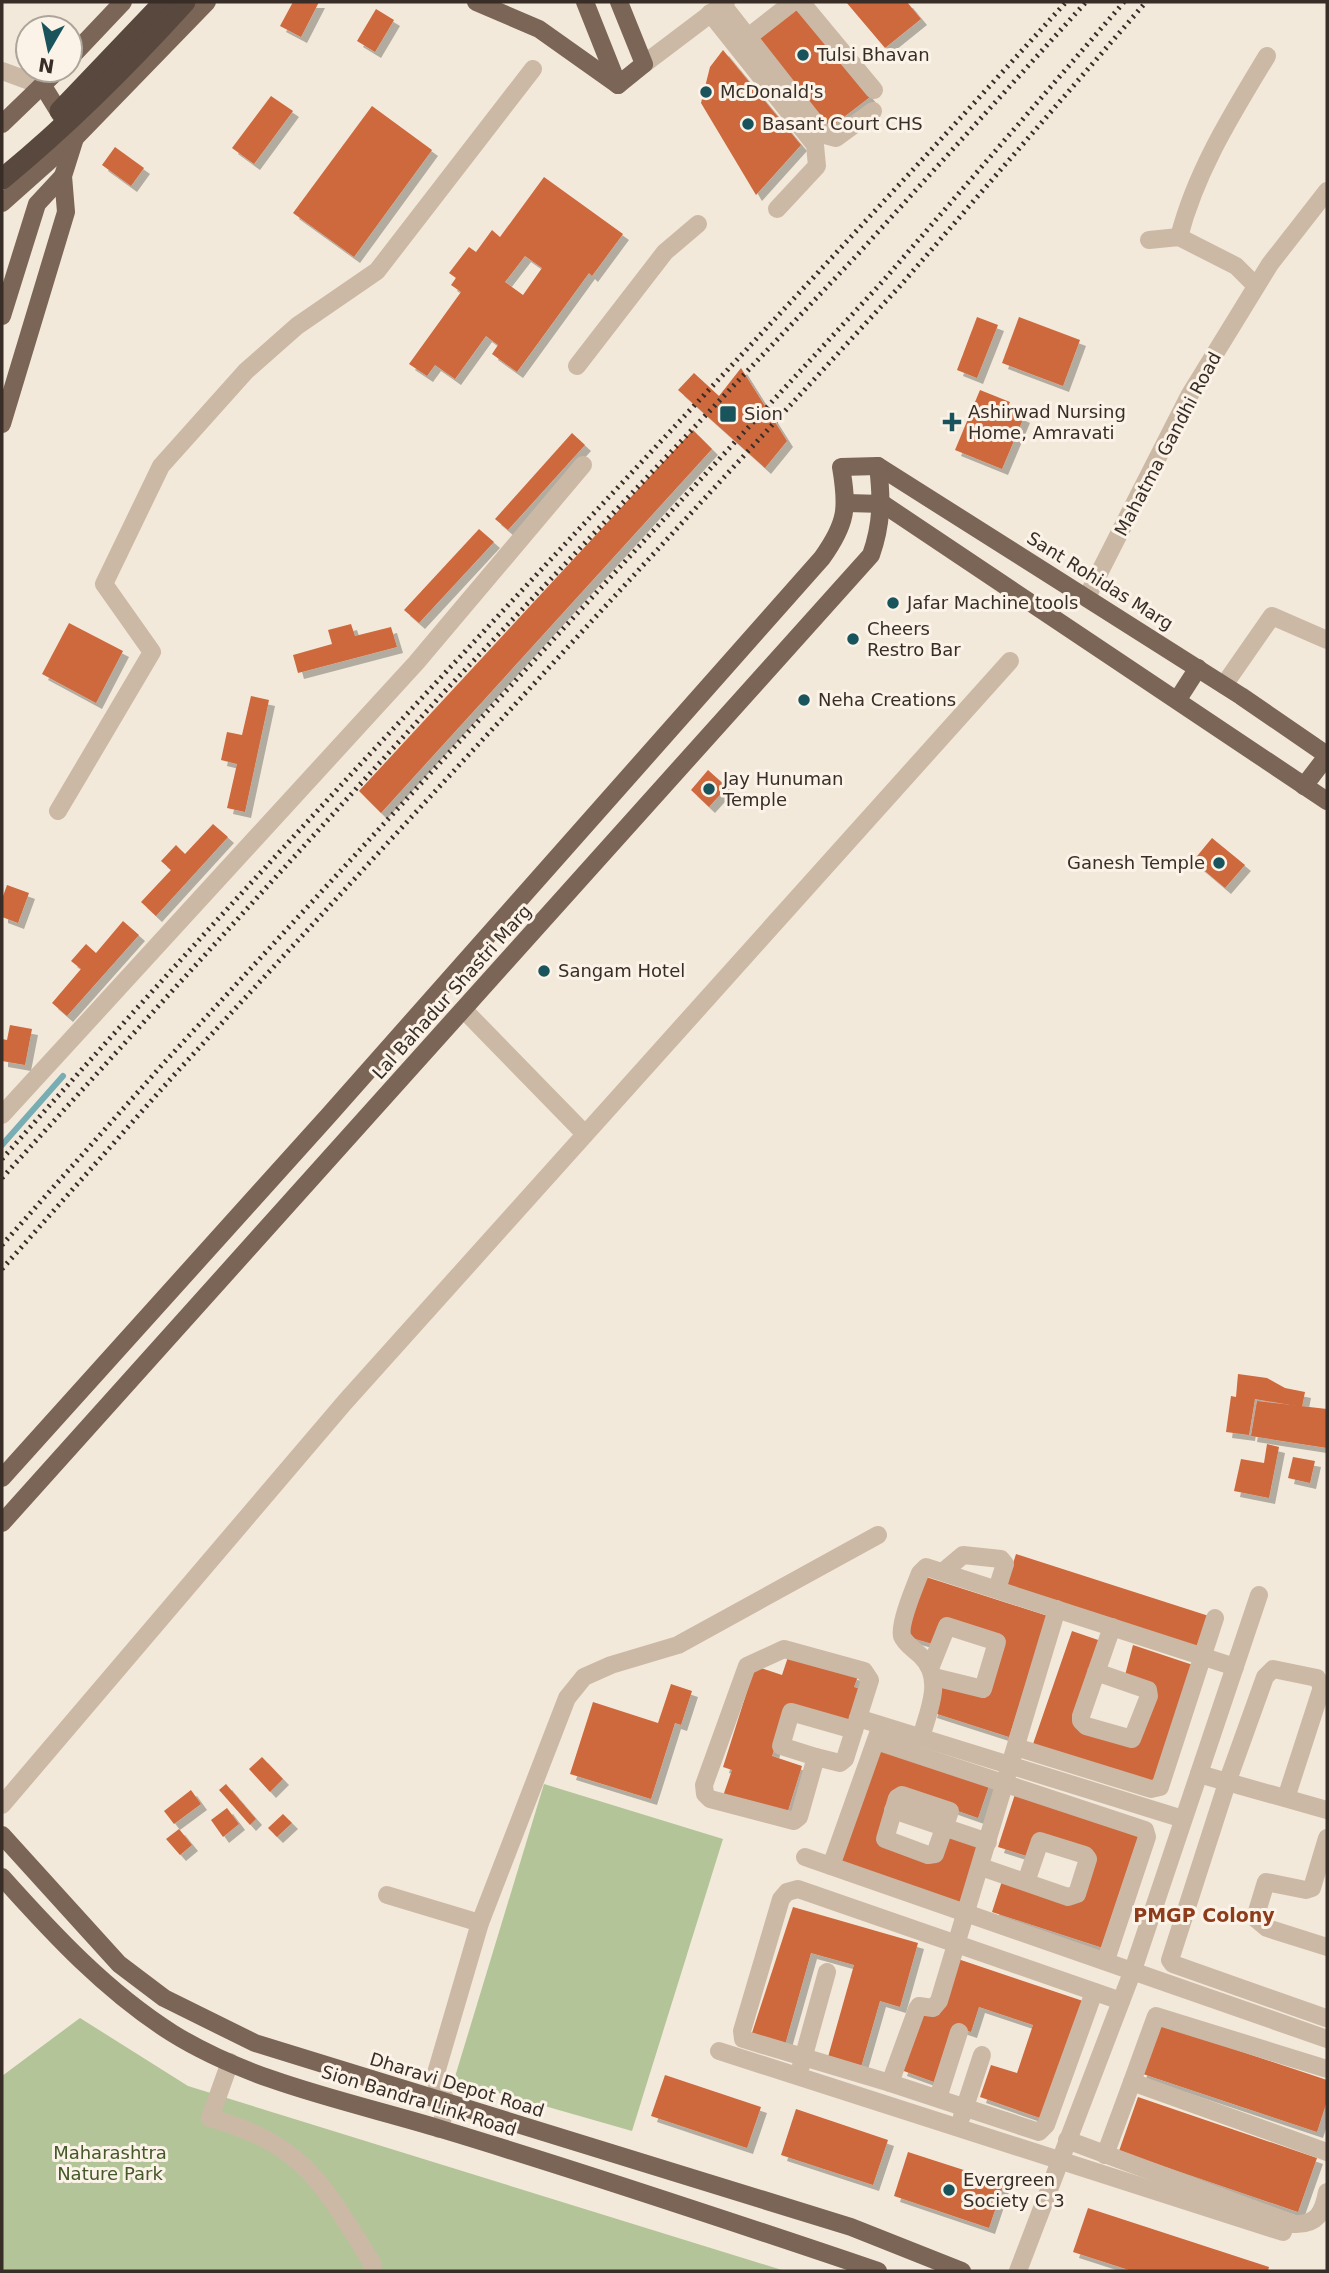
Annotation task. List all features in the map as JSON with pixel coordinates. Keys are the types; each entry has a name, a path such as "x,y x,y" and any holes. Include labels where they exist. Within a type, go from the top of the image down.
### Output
{"highway":[{"path":"2,164 40,132 164,2"},
{"path":"11,183 46,143 135,57 185,2"}],"main road":[{"path":"84,43 123,2"},
{"path":"2,203 11,183 75,138 207,2"},
{"path":"476,2 539,29 618,85"},
{"path":"585,2 618,85"},
{"path":"618,85 644,64 619,2"},
{"path":"2,124 43,86 75,138 63,176 66,212 2,424"},
{"path":"2,316 37,204 63,176"},
{"path":"11,183 33,196 37,204"},
{"name":"Sant Rohidas Marg","path":"878,466 1198,668 1327,755"},
{"name":"Lal Bahadur Shastri Marg","path":"2,1478 822,558 835,540 847,503 841,467 878,466 883,504 878,534 865,562 2,1523"},
{"path":"847,503 883,504 1327,801"},
{"path":"1178,699 1198,668"},
{"path":"1304,786 1327,755"},
{"path":"377,1060 399,1081"},
{"name":"Dharavi Depot Road","path":"2,1835 119,1964 164,1998 255,2043 851,2227 962,2271"},
{"name":"Sion Bandra Link Road","path":"2,1877 55,1937 123,2000 175,2035 230,2062 327,2096 659,2197 878,2271"}],"street":[{"path":"748,37 793,2"},
{"path":"801,2 874,90"},
{"path":"644,64 720,7"},
{"path":"720,7 748,37 825,135 836,138 873,111"},
{"path":"720,7 815,145 817,166 777,209"},
{"path":"1179,237 1194,187 1220,133 1267,56"},
{"path":"58,811 152,652 104,584 161,466 246,371 298,326 377,271 533,69"},
{"path":"2,71 43,86"},
{"name":"Mahatma Gandhi Road","path":"1087,597 1189,396 1256,286 1327,191"},
{"path":"577,366 665,252 698,224"},
{"path":"1149,240 1179,237 1236,267 1256,286"},
{"path":"2,1115 416,663 583,465"},
{"path":"1224,685 1272,617 1327,640"},
{"path":"2,1805 345,1402 1010,661"},
{"path":"464,1010 586,1134"},
{"path":"439,2129 448,2104 436,2082 436,2073 480,1923 567,1698 584,1677 611,1664 678,1645 878,1535"},
{"path":"944,1571 963,1555 1001,1559 1005,1564 997,1589"},
{"path":"921,1737 933,1692 932,1671 906,1643 902,1626 920,1573 926,1567 1235,1667"},
{"path":"1018,2271 1133,1970 1259,1595"},
{"path":"890,2083 917,2009 919,2006 933,2008 939,2001 1057,1609"},
{"path":"1016,1747 1151,1789 1161,1785 1215,1618"},
{"path":"1096,1672 1112,1627"},
{"path":"816,1757 799,1817 794,1821 710,1799 705,1794 704,1785 747,1666 751,1661 788,1648 864,1671 870,1680 856,1724 843,1762 781,1746 791,1712 856,1724 972,1763 1011,1765 1183,1819"},
{"path":"805,1857 1106,1960 1324,2039 1327,2016 1173,1964 1170,1960 1227,1780 1267,1673 1277,1669 1317,1678 1322,1687 1286,1798"},
{"path":"878,1733 921,1737 1005,1783 1145,1830 1147,1837 1106,1960"},
{"path":"831,1866 878,1733"},
{"path":"1037,1794 1049,1757"},
{"path":"1199,1774 1327,1810"},
{"path":"1117,1821 1128,1782"},
{"path":"945,1828 935,1854 885,1839 893,1810 988,1842"},
{"path":"1327,1838 1312,1888 1306,1890 1266,1882 1255,1918 1267,1928 1327,1947"},
{"path":"981,1867 1026,1882"},
{"path":"1094,1992 1044,2129 1032,2131 938,2098 746,2040 742,2035 781,1899 787,1892 798,1889 1121,2001"},
{"path":"387,1895 480,1923"},
{"path":"798,2076 827,1972"},
{"path":"1105,2155 1156,2016 1327,2069"},
{"path":"938,2098 959,2032"},
{"path":"719,2051 1283,2232"},
{"path":"958,2126 982,2055"},
{"path":"230,2062 210,2118 241,2127 290,2153 323,2183 372,2263 372,2271"},
{"path":"1132,2082 1327,2152"},
{"path":"1067,2140 1294,2224 1314,2221 1324,2211 1327,2192"}],"green space":[{"path":"544,1784 723,1839 632,2131 454,2080"},
{"name":"Maharashtra Nature Park","path":"80,2018 188,2086 785,2271 2,2271 2,2076"}],"building":[{"path":"293,2 319,2 301,37 280,26"},
{"path":"846,2 907,2 921,19 885,48"},
{"name":"Tulsi Bhavan","path":"799,4 870,97 827,130 755,37"},
{"path":"376,9 394,20 375,52 357,41"},
{"name":"Basant Court CHS","path":"723,50 801,145 756,195 701,103 710,67"},
{"path":"271,96 293,111 254,164 232,148"},
{"path":"372,106 432,150 354,257 293,213"},
{"path":"115,147 144,168 131,186 102,165"},
{"path":"544,177 623,234 592,276 589,273 517,372 492,354 498,345 486,336 455,379 435,365 427,376 409,364 461,292 451,285 456,278 449,273 469,247 476,252 492,230 500,237","holes":["525,256 542,268 523,295 505,282"]},
{"path":"977,317 998,325 977,378 957,370"},
{"path":"1019,317 1080,340 1063,386 1002,363"},
{"path":"741,368 787,441 765,468 678,390 694,373 719,396"},
{"path":"980,390 1010,402 1007,409 1024,417 1002,469 955,450"},
{"path":"693,430 712,449 381,813 359,791"},
{"path":"572,433 585,445 508,530 495,519"},
{"path":"479,529 494,542 419,623 404,610"},
{"path":"69,623 123,651 96,703 42,674"},
{"path":"351,624 355,636 391,627 397,647 298,673 293,655 332,644 328,630"},
{"path":"251,696 269,700 245,812 227,808 237,764 221,760 227,732 242,735"},
{"name":"Jay Hunuman Temple","path":"708,770 727,787 709,807 691,790"},
{"path":"213,824 228,837 156,916 141,902 171,870 161,861 176,845 185,854"},
{"name":"Ganesh Temple","path":"1212,838 1245,865 1225,888 1193,861"},
{"path":"7,885 29,893 18,923 2,917 2,899"},
{"path":"123,921 139,935 67,1016 52,1003 81,969 71,961 86,944 96,953"},
{"path":"10,1025 32,1029 25,1065 2,1061 2,1039 7,1040"},
{"path":"1238,1374 1267,1378 1285,1388 1305,1392 1302,1407 1255,1399 1249,1435 1226,1432 1231,1396 1236,1397"},
{"path":"1257,1401 1327,1409 1327,1448 1251,1436"},
{"path":"1267,1444 1279,1447 1269,1498 1234,1491 1241,1459 1264,1463"},
{"path":"1293,1457 1315,1461 1310,1483 1288,1478"},
{"path":"1016,1554 1212,1617 1202,1650 1006,1586"},
{"path":"923,1576 1048,1616 1009,1737 931,1712 939,1684 985,1698 1001,1640 944,1622 936,1645 905,1636"},
{"path":"1072,1631 1104,1642 1074,1726 1134,1745 1154,1689 1124,1679 1133,1645 1196,1666 1156,1785 1033,1744"},
{"path":"789,1654 858,1676 854,1687 860,1689 849,1726 788,1706 772,1756 802,1766 786,1817 723,1796 732,1770 723,1767 755,1666 782,1675"},
{"path":"671,1684 692,1691 681,1725 675,1723 651,1799 570,1774 593,1702 658,1723"},
{"path":"879,1744 990,1783 978,1818 896,1789 877,1843 936,1863 945,1835 979,1847 960,1904 838,1863"},
{"path":"262,1757 283,1779 270,1792 249,1769"},
{"path":"226,1784 256,1819 250,1825 219,1790"},
{"path":"191,1790 201,1804 174,1824 164,1811"},
{"path":"1016,1791 1141,1831 1103,1948 992,1912 1003,1878 1079,1902 1094,1855 1036,1836 1030,1857 998,1847"},
{"path":"227,1808 239,1824 223,1837 211,1820"},
{"path":"283,1814 292,1823 277,1837 268,1828"},
{"path":"179,1829 192,1845 180,1855 166,1839"},
{"path":"793,1907 918,1943 900,2007 880,2001 861,2067 828,2057 854,1965 811,1953 785,2045 751,2036"},
{"path":"958,1959 1083,2001 1043,2119 980,2097 991,2065 1017,2073 1033,2025 979,2007 971,2032 953,2026 934,2082 901,2070 922,2009 939,2015"},
{"path":"1156,2023 1327,2080 1327,2101 1317,2132 1140,2073"},
{"path":"665,2075 761,2107 747,2148 651,2116"},
{"path":"1138,2097 1317,2158 1298,2212 1119,2151"},
{"path":"796,2109 888,2140 873,2185 781,2155"},
{"name":"Evergreen Society C 3","path":"908,2152 1004,2183 989,2228 894,2196"},
{"path":"1088,2208 1269,2267 1268,2271 1132,2271 1073,2252"}],"waterway":[{"path":"2,1145 63,1076"}],"railway":[{"path":"2,1159 265,867 1066,2"},
{"path":"2,1178 445,691 858,254 1086,2"},
{"path":"2,1245 162,1065 883,281 1124,2"},
{"path":"2,1269 175,1074 900,286 1146,2"}],"place":[{"name":"Tulsi Bhavan","path":"803,55"},
{"name":"McDonald's","path":"706,92"},
{"name":"Basant Court CHS","path":"748,124"},
{"name":"Sion","path":"728,414"},
{"name":"Ashirwad Nursing Home, Amravati","path":"952,422"},
{"name":"Jafar Machine tools","path":"893,603"},
{"name":"Cheers Restro Bar","path":"853,639"},
{"name":"Neha Creations","path":"804,700"},
{"name":"Jay Hunuman Temple","path":"709,789"},
{"name":"Ganesh Temple","path":"1219,863"},
{"name":"Sangam Hotel","path":"544,971"},
{"name":"Evergreen Society C 3","path":"949,2190"}],"district":[{"name":"PMGP Colony","path":"1204,1915"}]}
